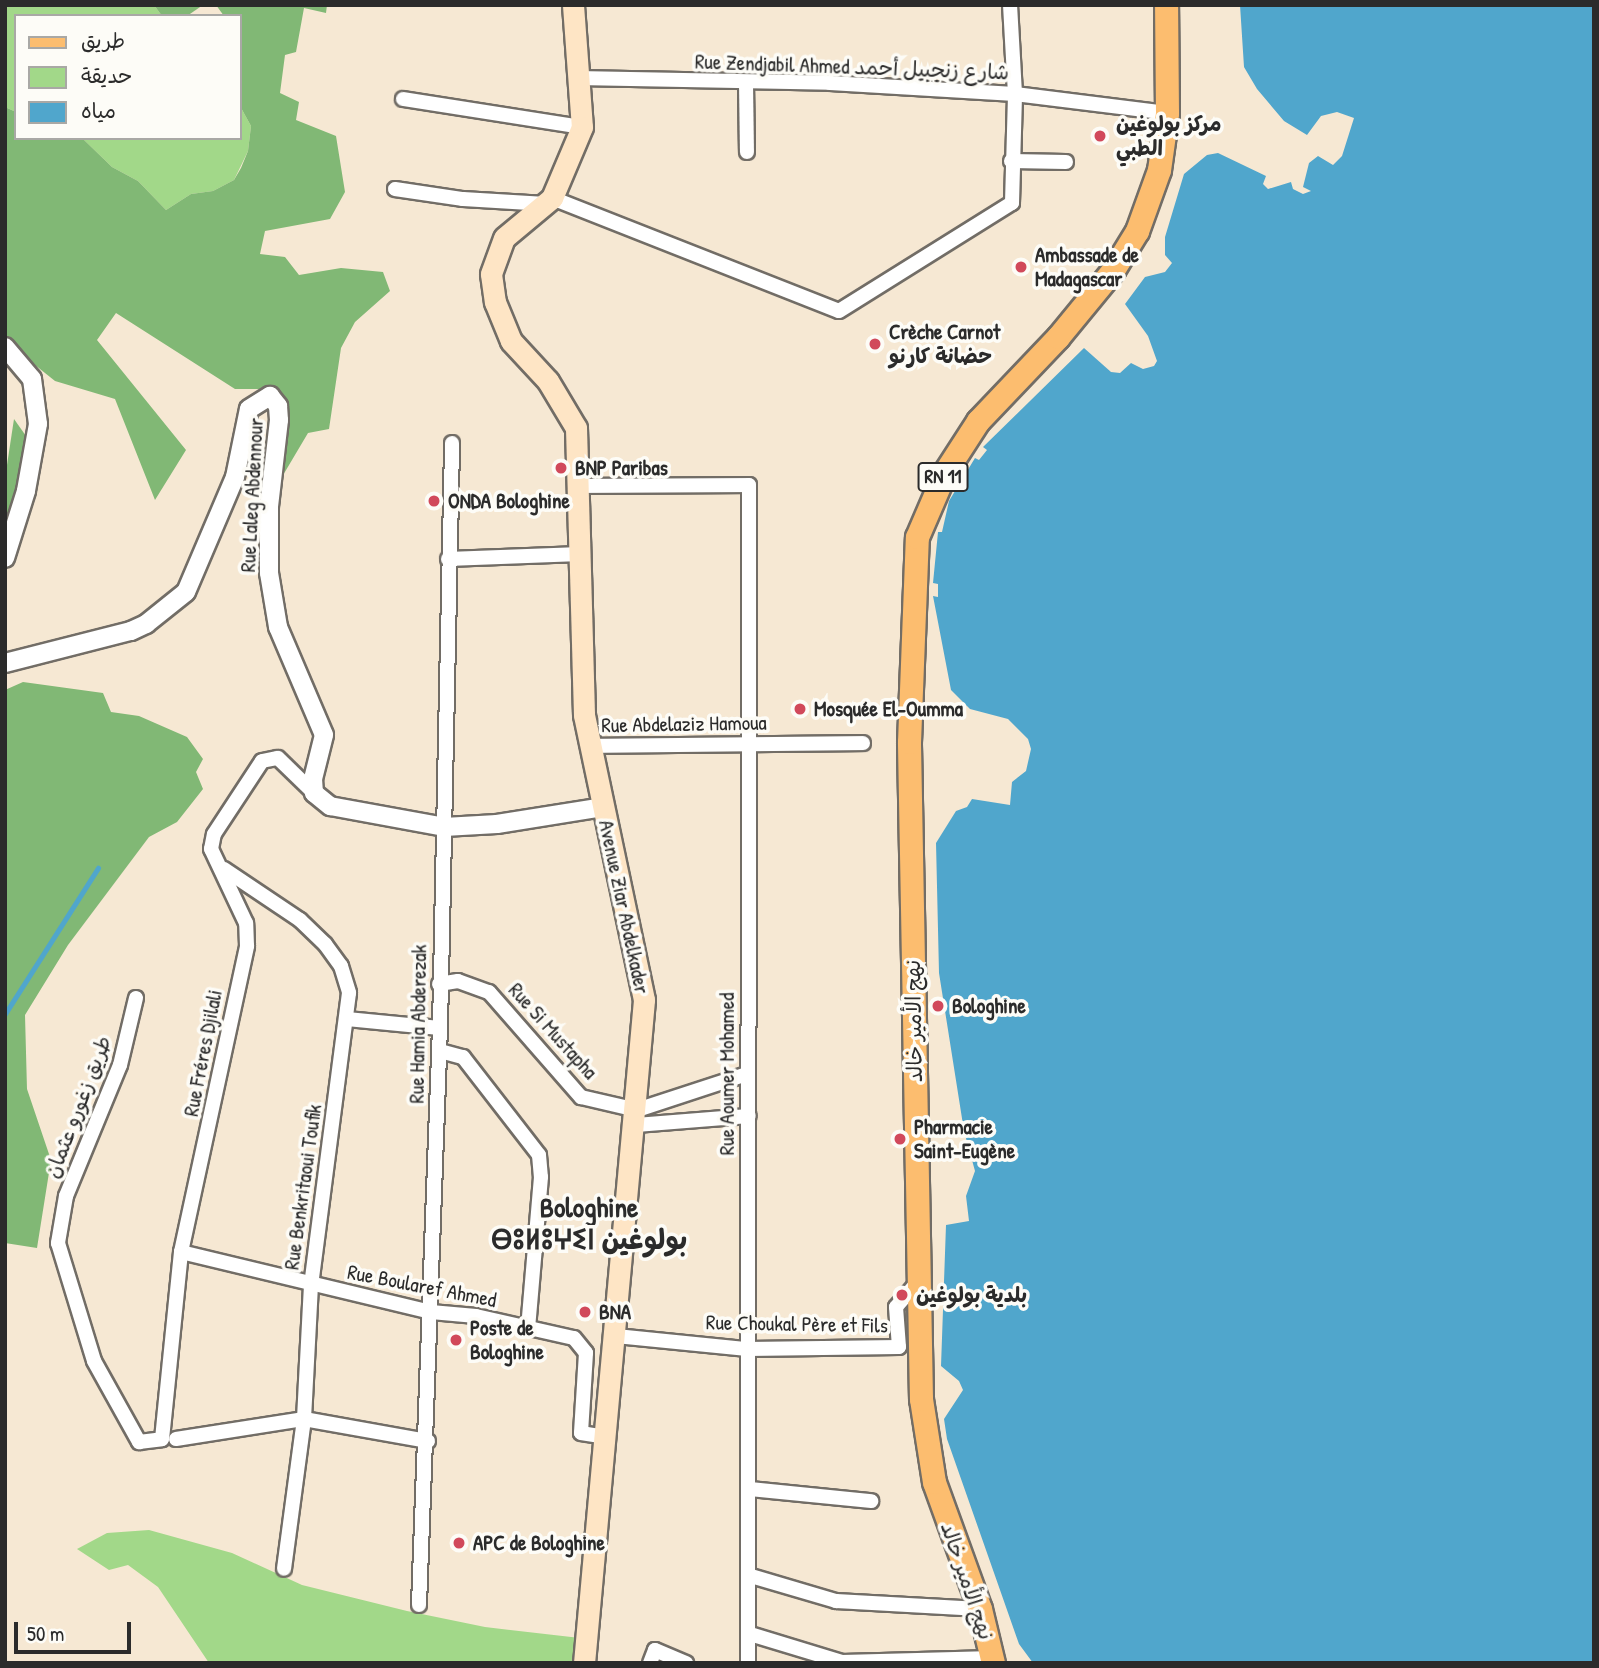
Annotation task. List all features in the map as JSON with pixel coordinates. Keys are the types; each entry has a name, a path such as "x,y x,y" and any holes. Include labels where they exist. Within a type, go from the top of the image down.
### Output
{"main road":[{"path":"549,201 582,127 573,5"},
{"name":"RN 11","path":"1166,5 1167,113"},
{"name":"نهج الأمير خالد","path":"993,1660 980,1609 926,1450 921,1399 921,1278 909,742 916,537 945,472 978,421 1058,337 1125,250 1159,170 1167,113"},
{"name":"Avenue Ziar Abdelkader","path":"549,201 504,238 491,274 495,302 511,341 548,382 576,428 582,667 590,746 639,959 644,1000 636,1117 584,1663"}],"street":[{"path":"395,189 463,200 549,201 839,311 1012,203 1011,161 1015,94 1010,5"},
{"name":"Rue Zendjabil Ahmed شارع زنجبيل أحمد","path":"577,78 830,83 1015,94 1167,113"},
{"path":"746,83 747,152"},
{"path":"403,99 582,127"},
{"path":"1011,161 1066,162"},
{"path":"5,347 32,379 38,424 26,491 5,558"},
{"name":"Rue Laleg Abdennour","path":"5,663 131,631 146,624 186,592 235,477 249,409 271,396 278,406 279,420 269,507 269,573 278,627 324,735 313,779 314,793"},
{"name":"Rue Hamia Abderezak","path":"419,1605 428,1441 440,1051 439,984 452,443"},
{"name":"Rue Aoumer Mohamed","path":"579,486 749,485 747,1349 751,1576 748,1663"},
{"path":"448,559 580,554"},
{"name":"Rue Abdelaziz Hamoua","path":"590,746 863,743"},
{"name":"Rue Fréres Djilali","path":"169,1439 181,1252 247,946 246,923 211,849 214,834 262,761 278,758 314,793"},
{"path":"314,793 330,806 444,827 497,824 603,807"},
{"name":"Rue Benkritaoui Toufik","path":"222,868 300,919 325,944 341,966 349,993 311,1286 304,1419 284,1569"},
{"name":"Rue Si Mustapha","path":"439,984 458,981 489,992 581,1097 636,1117"},
{"name":"طريق زغورو عثمان","path":"136,998 120,1065 66,1196 58,1243 80,1327 126,1424 139,1442 169,1439"},
{"path":"347,1019 440,1028"},
{"path":"440,1051 463,1057 538,1155 541,1177 528,1328"},
{"path":"636,1117 747,1074"},
{"path":"636,1117 749,1116"},
{"name":"Rue Boularef Ahmed","path":"181,1252 311,1286 431,1312 476,1315 574,1338 582,1344 586,1353 581,1433 607,1437"},
{"name":"Rue Choukal Père et Fils","path":"616,1336 747,1349 899,1347 896,1307 921,1278"},
{"path":"169,1439 304,1419 428,1441"},
{"path":"750,1489 871,1501"},
{"path":"751,1576 836,1601 980,1609"},
{"path":"750,1634 842,1662 993,1660"},
{"path":"653,1656 686,1663"}],"green space":[{"path":"5,5 154,5 161,14 14,14 14,111 5,107"},
{"path":"154,5 203,5 190,14 161,14"},
{"path":"216,5 327,5 326,13 304,8 296,52 285,55 280,93 299,102 296,120 336,136 345,192 330,219 265,231 260,254 285,257 299,275 341,268 383,272 390,291 355,322 341,348 329,429 308,433 276,487 286,419 270,389 235,389 116,313 97,340 186,450 155,500 115,399 55,381 5,341 5,107 14,111 14,140 84,140 112,167 138,181 166,210 191,194 213,191 234,180 248,151 251,126 242,110 242,14 223,14"},
{"path":"242,110 251,126 248,151 234,180 213,191 191,194 166,210 138,181 112,167 84,140 242,140"},
{"path":"14,419 26,436 5,546 5,478"},
{"path":"23,682 103,693 111,712 139,716 187,737 203,759 196,772 203,789 177,822 149,837 68,945 25,1015 27,1089 51,1160 37,1248 5,1243 5,690"},
{"path":"149,1530 232,1553 302,1585 485,1627 580,1638 576,1663 209,1663 158,1587 128,1565 109,1570 77,1549 107,1533"}],"water":[{"path":"1240,5 1594,5 1594,1663 1033,1663 1019,1644 947,1439 944,1419 963,1390 959,1381 941,1366 946,1225 969,1221 966,1196 975,1171 964,1131 939,973 936,843 956,811 967,807 972,799 1010,805 1012,782 1026,771 1031,749 1028,739 1008,719 970,709 951,690 933,596 938,597 938,584 933,583 938,532 942,532 949,501 975,458 979,460 987,450 983,447 1084,348 1111,372 1120,373 1131,363 1143,369 1154,366 1157,361 1148,336 1125,304 1145,277 1165,272 1172,263 1165,255 1165,237 1184,174 1207,155 1218,153 1266,176 1263,184 1268,189 1291,182 1293,189 1303,194 1311,191 1303,187 1309,163 1318,156 1333,165 1342,156 1354,118 1337,112 1321,116 1307,135 1284,121 1257,89 1244,67"}],"waterway":[{"path":"5,1014 98,868"}],"place":[{"name":"مركز بولوغين الطبي","path":"1100,136"},
{"name":"Ambassade de Madagascar","path":"1021,267"},
{"name":"Crèche Carnot حضانة كارنو","path":"875,344"},
{"name":"BNP Paribas","path":"561,468"},
{"name":"ONDA Bologhine","path":"434,501"},
{"name":"Mosquée El-Oumma","path":"800,709"},
{"name":"Bologhine","path":"938,1006"},
{"name":"Pharmacie Saint-Eugène","path":"900,1139"},
{"name":"بلدية بولوغين","path":"902,1295"},
{"name":"BNA","path":"585,1312"},
{"name":"Poste de Bologhine","path":"456,1340"},
{"name":"APC de Bologhine","path":"459,1543"}],"district":[{"name":"Bologhine ⴱⵓⵍⵓⵖⵉⵏ بولوغين","path":"589,1223"}]}
